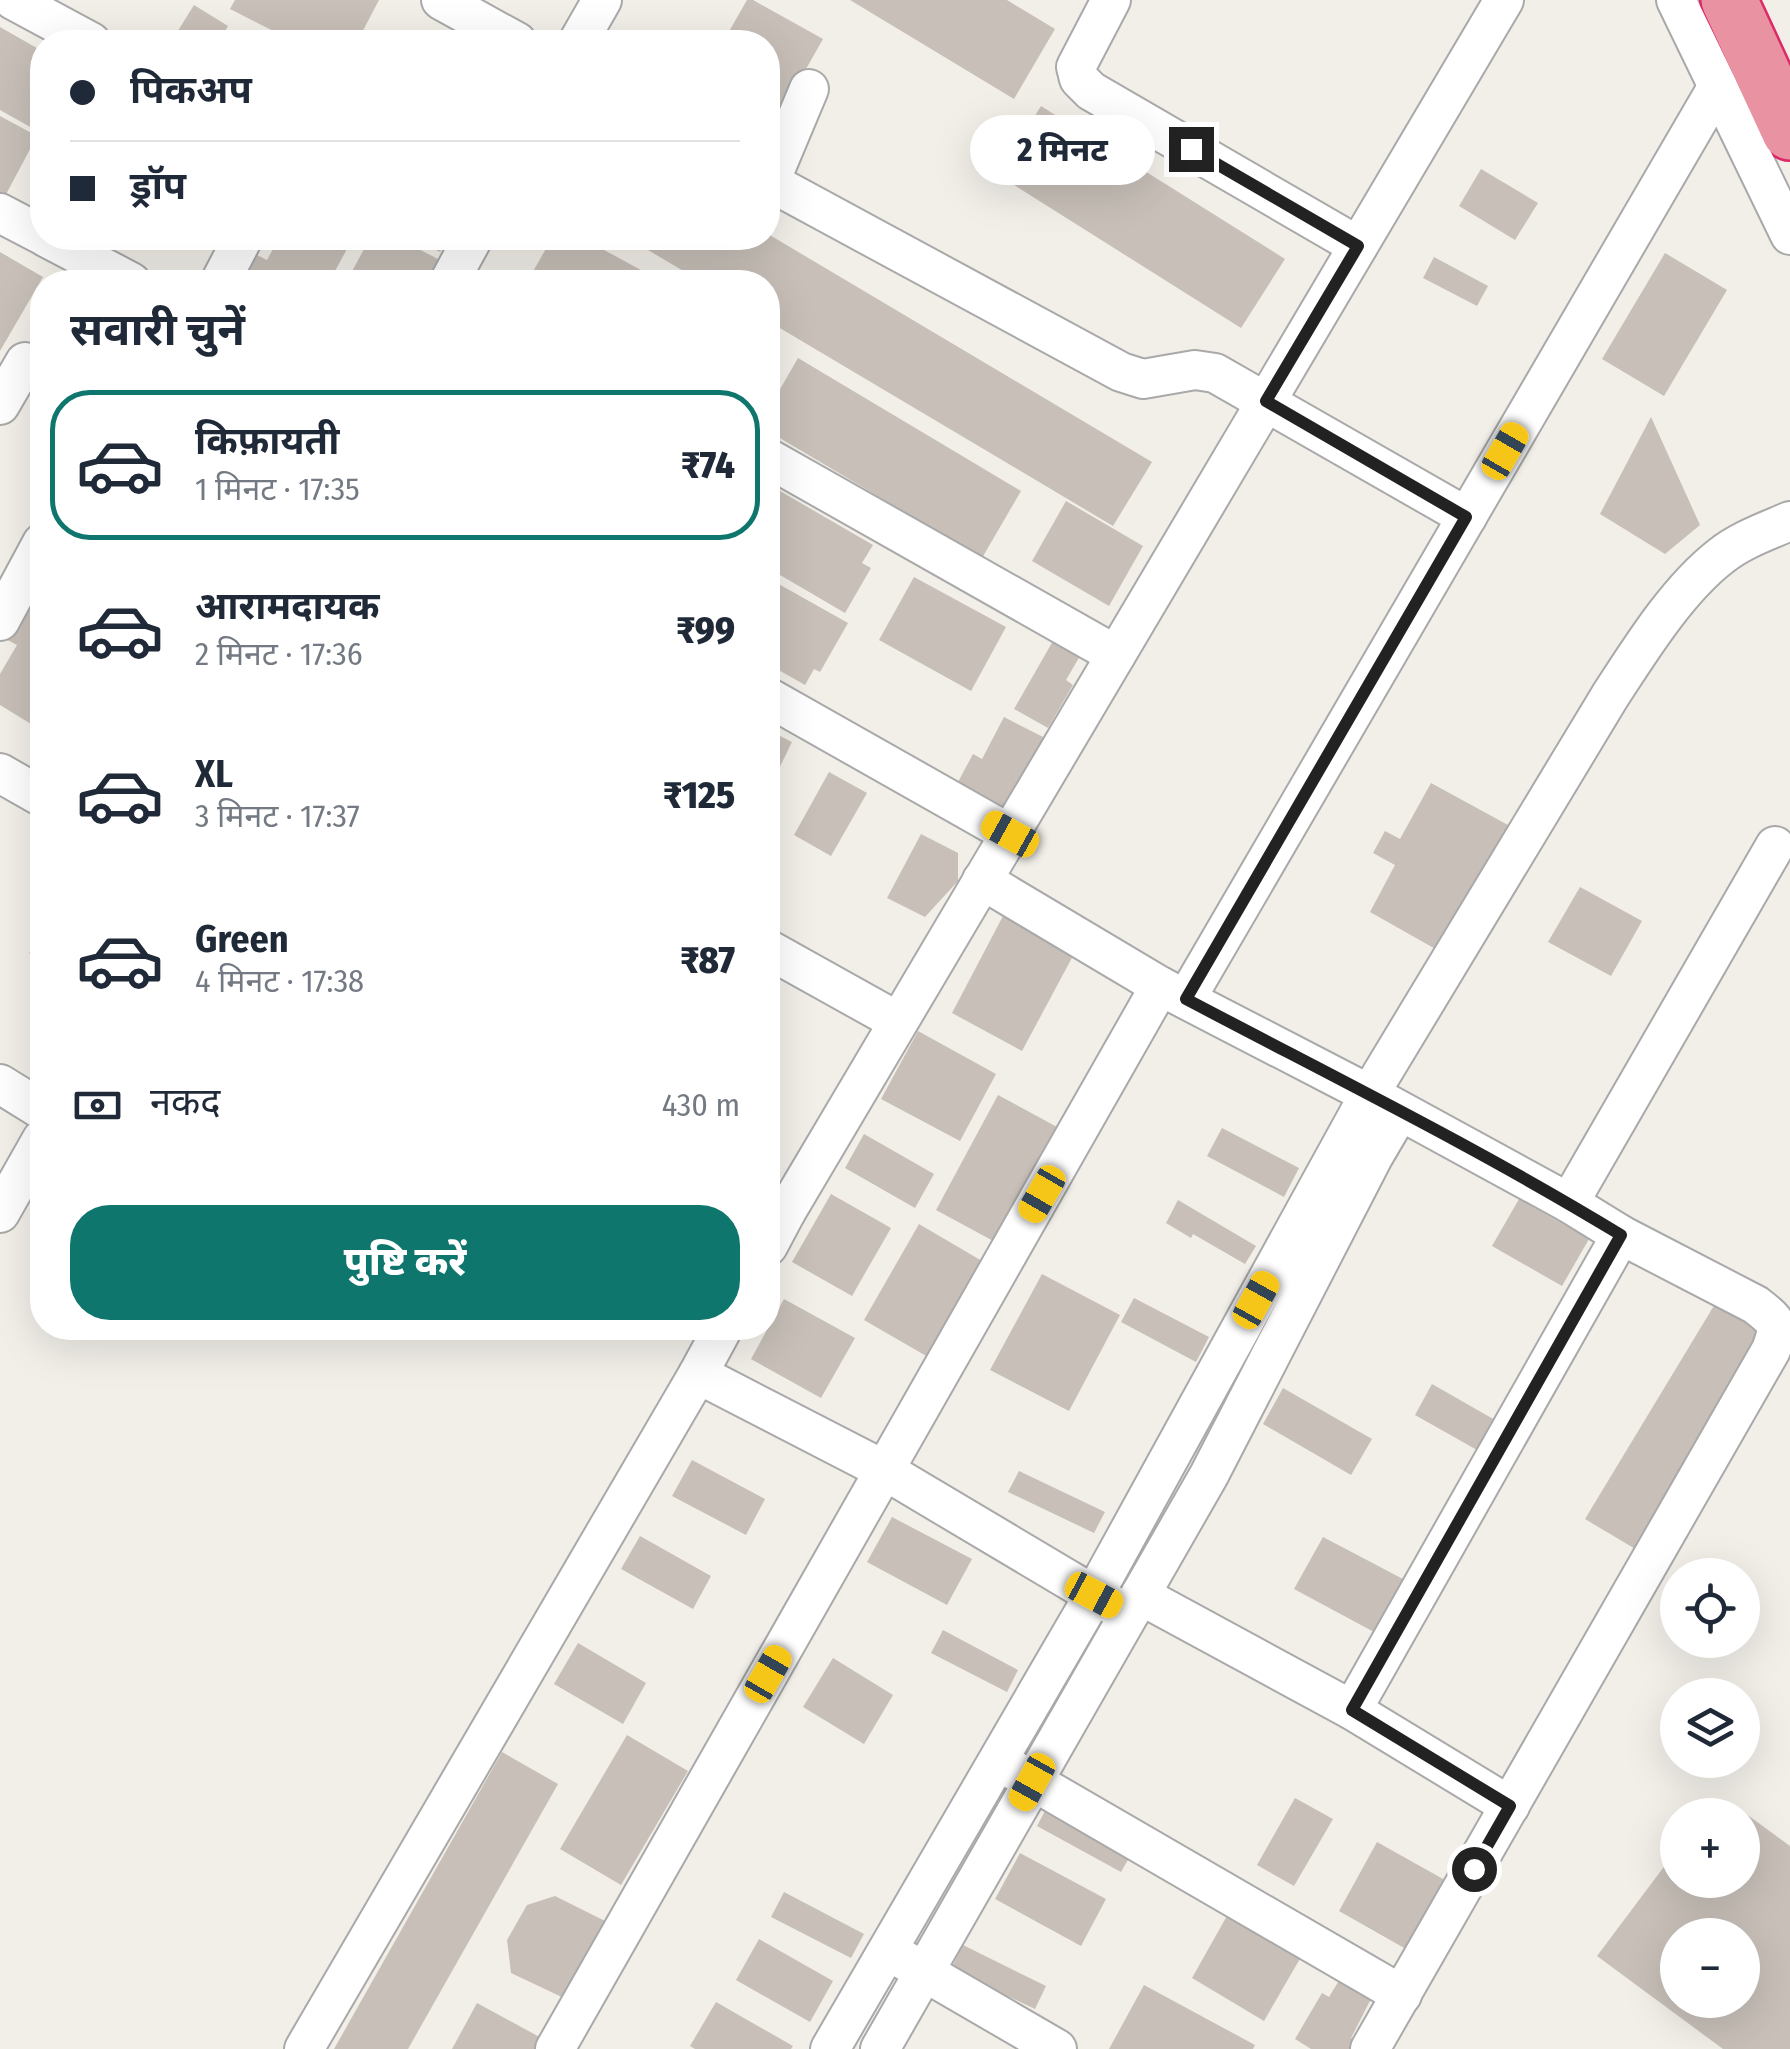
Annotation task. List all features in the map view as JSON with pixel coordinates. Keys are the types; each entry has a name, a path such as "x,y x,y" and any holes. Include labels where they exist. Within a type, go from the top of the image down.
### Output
{"highway":[{"path":"1729,0 1790,132"}],"street":[{"path":"14,0 69,30"},
{"path":"441,0 495,30"},
{"path":"585,30 602,0"},
{"path":"1111,0 1076,68 1079,79 1091,91 1358,246"},
{"path":"780,1201 898,1021 1504,0"},
{"path":"1676,0 1790,235"},
{"path":"555,2049 884,1470 1466,517 1718,86"},
{"path":"780,156 810,88"},
{"path":"780,187 1121,372 1143,379 1195,370 1215,373 1466,517"},
{"path":"0,213 30,228"},
{"path":"71,250 109,270"},
{"path":"0,404 25,362"},
{"path":"780,465 1116,655"},
{"path":"830,2049 1385,1103 1610,696 1652,632 1721,556 1790,521"},
{"path":"0,621 30,565"},
{"path":"780,705 1010,834"},
{"path":"0,773 30,789"},
{"path":"1569,1203 1776,846"},
{"path":"982,880 1173,993 1385,1103 1621,1235 1756,1305 1775,1320 1778,1330 1771,1350 1370,2049"},
{"path":"780,956 898,1021"},
{"path":"0,1084 30,1103"},
{"path":"880,2049 1209,1475 1373,1157 1385,1103"},
{"path":"0,1213 30,1160"},
{"path":"1352,1710 1621,1235"},
{"path":"304,2049 716,1340"},
{"path":"698,1374 884,1470 1094,1595 1134,1604 1352,1710 1510,1806"},
{"path":"997,1760 1402,1994"},
{"path":"888,1951 1057,2049"}],"building":[{"path":"235,0 379,0 363,30 271,30 230,9"},
{"path":"747,0 753,0 823,39 780,115 780,30 730,30"},
{"path":"850,0 1007,0 1055,29 1014,99"},
{"path":"194,5 228,26 226,30 178,30"},
{"path":"0,27 30,44 30,127 0,110"},
{"path":"1041,106 1285,259 1241,328 998,175"},
{"path":"0,116 30,132 30,149 3,200"},
{"path":"1481,169 1538,203 1515,240 1459,206"},
{"path":"780,241 1152,462 1113,526 780,328 780,270 682,270 648,250 780,250"},
{"path":"272,250 346,250 336,270 248,270 255,254 267,260"},
{"path":"364,250 420,250 438,259 432,270 353,270"},
{"path":"545,250 604,250 641,270 534,270"},
{"path":"0,252 31,270 30,299 0,351"},
{"path":"1665,253 1727,290 1664,396 1602,359"},
{"path":"1434,257 1488,286 1477,306 1423,278"},
{"path":"798,358 1021,491 982,558 780,438 780,389"},
{"path":"1651,417 1700,525 1665,554 1600,514"},
{"path":"780,491 873,545 862,563 871,568 845,613 780,575"},
{"path":"1066,501 1143,546 1109,606 1032,561"},
{"path":"914,577 1006,627 971,691 879,640"},
{"path":"780,585 848,623 820,672 814,669 805,685 780,671"},
{"path":"30,588 30,723 0,705 0,674 17,645 2,637"},
{"path":"1053,641 1080,656 1066,680 1073,685 1048,728 1014,709"},
{"path":"1004,717 1045,738 1007,808 958,782 973,754 982,759"},
{"path":"780,736 792,742 780,766"},
{"path":"829,772 867,793 831,856 794,835"},
{"path":"1431,783 1508,825 1439,951 1370,912 1395,865 1373,853 1385,831 1400,839"},
{"path":"921,834 958,853 958,881 925,917 887,898"},
{"path":"1580,887 1642,921 1611,976 1548,942"},
{"path":"1003,916 1074,954 1022,1051 952,1013"},
{"path":"918,1031 996,1074 960,1141 881,1099"},
{"path":"998,1095 1059,1128 997,1243 936,1210"},
{"path":"1222,1128 1299,1168 1284,1197 1207,1156"},
{"path":"864,1134 934,1174 915,1208 845,1168"},
{"path":"831,1194 891,1228 852,1296 792,1262"},
{"path":"1519,1199 1589,1239 1562,1286 1492,1246"},
{"path":"1178,1200 1256,1246 1245,1264 1166,1223"},
{"path":"919,1224 982,1261 928,1357 864,1320"},
{"path":"1042,1274 1120,1315 1069,1411 990,1370"},
{"path":"1134,1298 1209,1337 1196,1362 1121,1322"},
{"path":"784,1299 855,1338 821,1398 751,1359 761,1340 780,1340 780,1306"},
{"path":"1718,1299 1770,1330 1637,1550 1585,1519"},
{"path":"1432,1384 1495,1420 1477,1450 1415,1415"},
{"path":"1283,1388 1372,1439 1351,1475 1263,1424"},
{"path":"692,1460 765,1499 746,1535 672,1496"},
{"path":"1019,1471 1105,1512 1094,1533 1008,1492"},
{"path":"892,1517 972,1559 947,1605 867,1562"},
{"path":"640,1536 711,1576 693,1609 621,1569"},
{"path":"1323,1537 1403,1579 1374,1632 1294,1589"},
{"path":"943,1630 1018,1670 1007,1692 931,1653"},
{"path":"578,1643 646,1683 623,1724 554,1684"},
{"path":"833,1658 893,1695 864,1744 803,1707"},
{"path":"627,1735 688,1771 621,1885 560,1849"},
{"path":"502,1752 558,1784 408,2049 334,2049"},
{"path":"1295,1798 1333,1819 1294,1886 1257,1865"},
{"path":"1047,1807 1132,1853 1121,1872 1037,1826"},
{"path":"1760,1824 1790,1846 1790,2049 1723,2049 1681,2018 1760,2018 1760,1918 1660,1918 1660,2002 1597,1956 1660,1872 1660,1898 1760,1898"},
{"path":"1377,1842 1452,1884 1413,1953 1339,1911"},
{"path":"1020,1853 1106,1899 1081,1946 995,1899"},
{"path":"784,1892 864,1934 851,1958 771,1917"},
{"path":"555,1896 607,1922 566,1999 511,1973 507,1940 527,1905"},
{"path":"1228,1914 1301,1957 1264,2021 1192,1978"},
{"path":"759,1939 833,1981 810,2022 736,1980"},
{"path":"963,1945 1046,1986 1035,2009 951,1969"},
{"path":"1340,1979 1372,1997 1351,2038 1357,2042 1353,2049 1311,2049 1295,2039 1322,1993 1329,1997"},
{"path":"1144,1985 1255,2045 1253,2049 1109,2049"},
{"path":"716,2002 793,2046 695,2049 690,2046"},
{"path":"477,2003 545,2040 540,2049 452,2049"}],"route":[{"path":"1191,149 1358,246 1266,401 1466,517 1186,999 1386,1103 1621,1235 1352,1710 1510,1806 1474,1869"}]}
